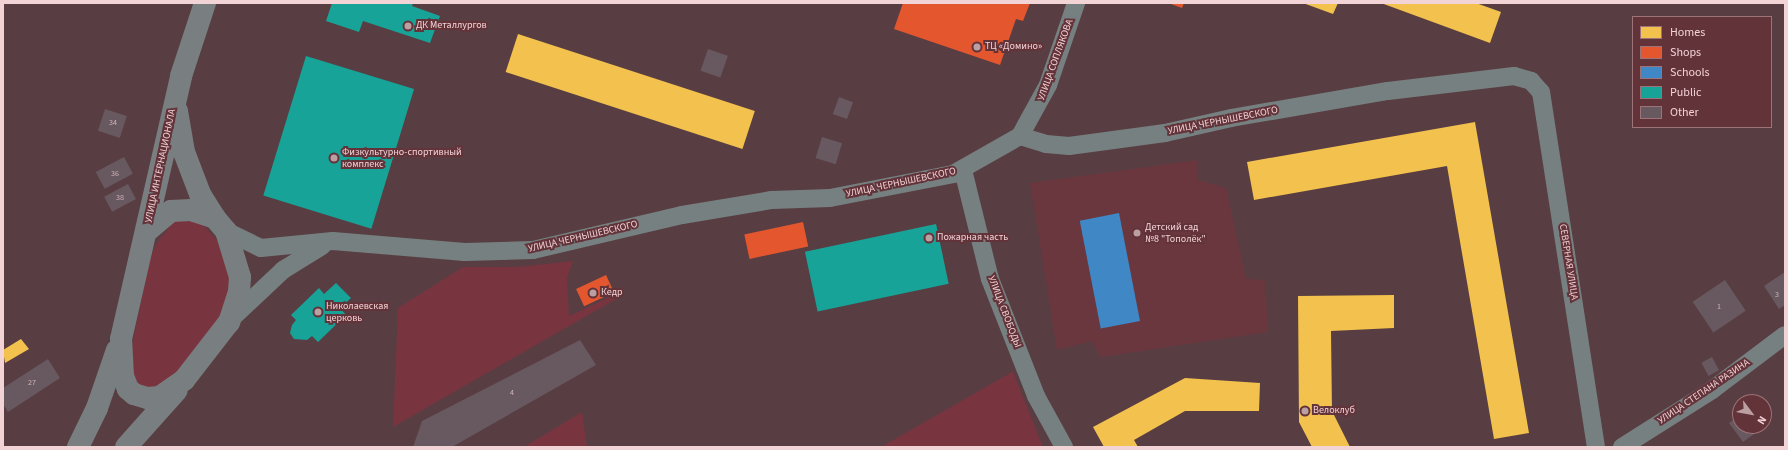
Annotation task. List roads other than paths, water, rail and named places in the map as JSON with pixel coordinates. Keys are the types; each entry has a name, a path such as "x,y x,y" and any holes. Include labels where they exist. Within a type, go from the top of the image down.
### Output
{"main road":[{"name":"УЛИЦА ИНТЕРНАЦИОНАЛА","path":"121,339 147,231 175,100 205,3"},
{"name":"УЛИЦА ИНТЕРНАЦИОНАЛА","path":"175,100 184,152 200,194 221,224 240,276 239,292 229,322 184,380"},
{"path":"147,231 171,211 191,210 221,224"},
{"path":"121,339 123,376 128,389 134,394 147,398 160,397 184,380"},
{"path":"78,447 97,408 121,339"},
{"path":"126,447 184,380"}],"street":[{"name":"УЛИЦА СОПЛЯКОВА","path":"1020,136 1048,85 1076,3"},
{"name":"УЛИЦА ЧЕРНЫШЕВСКОГО","path":"221,224 261,248 333,241 465,252 533,250 682,215 772,200 830,198 903,185 963,170 1020,136 1046,144 1069,146 1165,133 1231,118 1388,91 1514,76 1530,81"},
{"name":"СЕВЕРНАЯ УЛИЦА","path":"1530,81 1541,92 1596,447"},
{"name":"УЛИЦА СВОБОДЫ","path":"963,170 990,279 1036,396 1064,447"},
{"path":"229,322 283,270 333,241"},
{"name":"УЛИЦА СТЕПАНА РАЗИНА","path":"1622,447 1712,390 1785,335"}],"place":[{"name":"ДК Металлургов","path":"408,26"},
{"name":"ТЦ «Домино»","path":"977,47"},
{"name":"Физкультурно-спортивный комплекс","path":"334,158"},
{"name":"Детский сад №8 \"Тополёк\"","path":"1137,233"},
{"name":"Пожарная часть","path":"929,238"},
{"name":"Кедр","path":"593,293"},
{"name":"Николаевская церковь","path":"318,312"},
{"name":"Велоклуб","path":"1305,411"}]}
